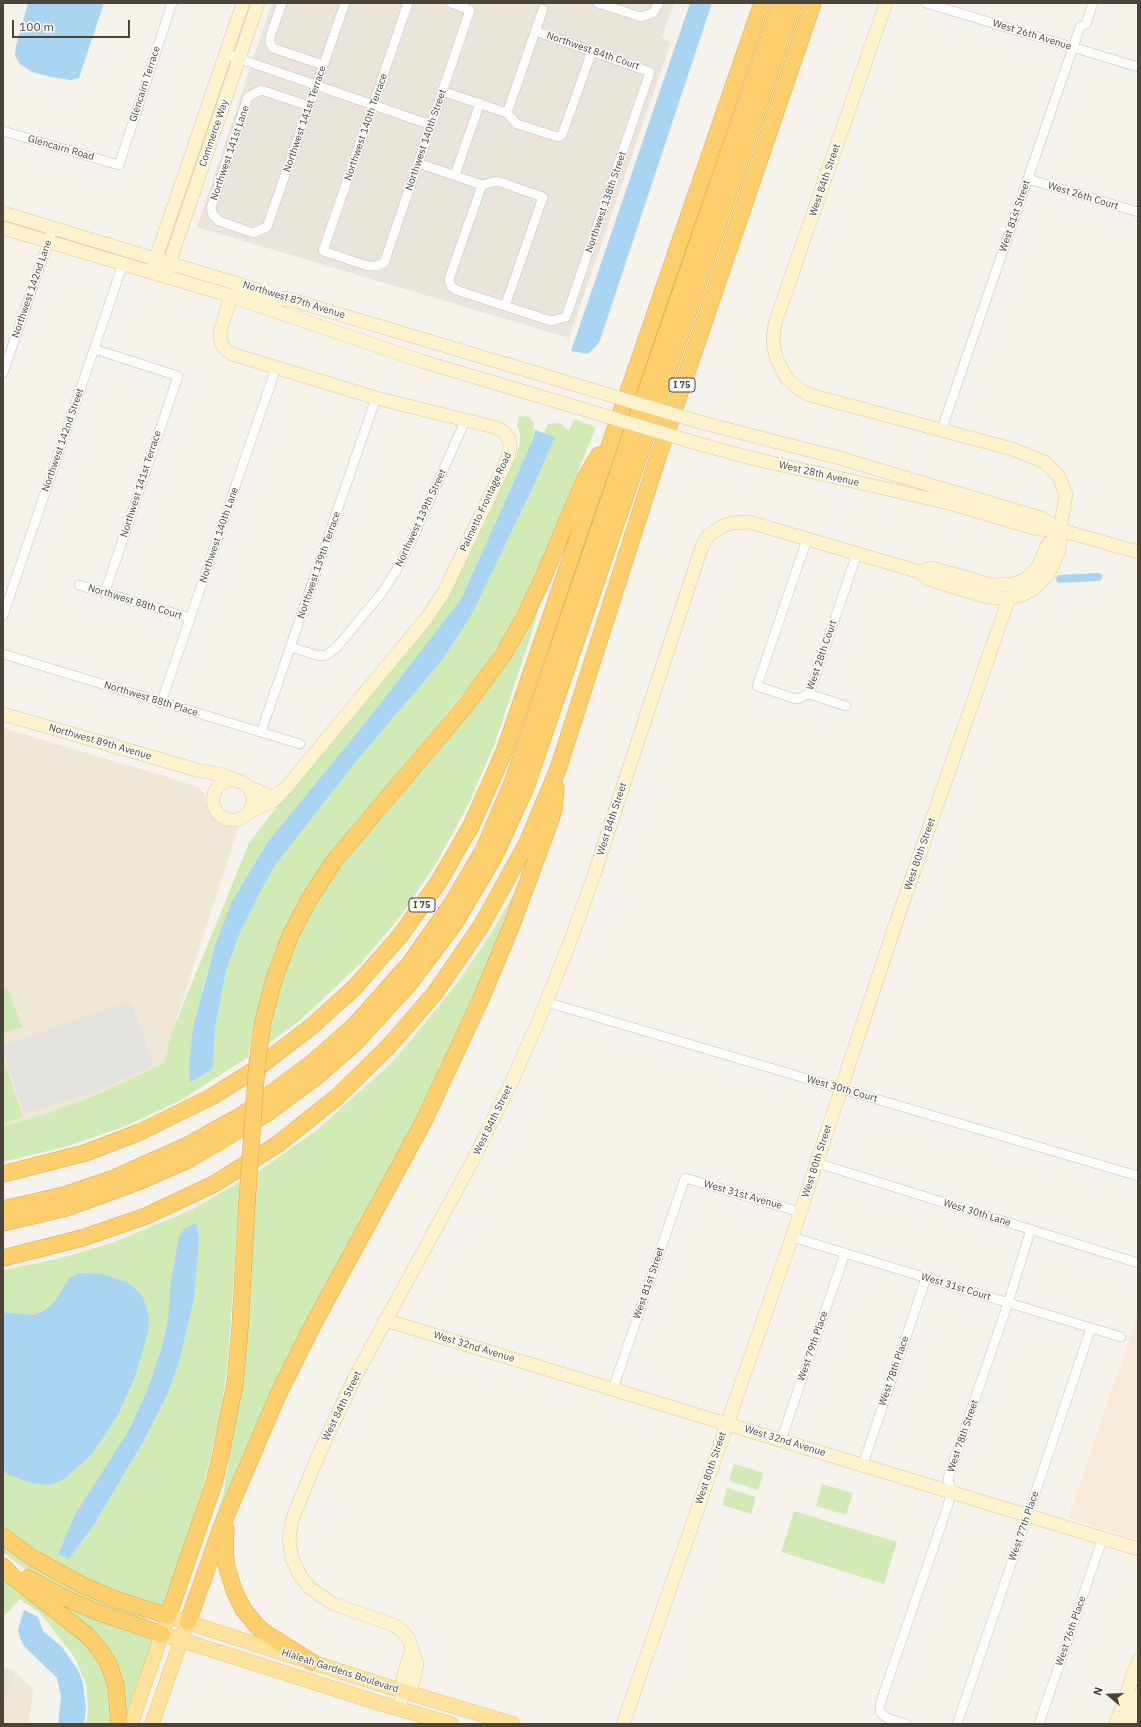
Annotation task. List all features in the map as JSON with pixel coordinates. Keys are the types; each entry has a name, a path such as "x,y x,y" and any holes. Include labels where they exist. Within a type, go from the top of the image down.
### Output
{"highway":[{"name":"I 75","path":"3,1174 64,1160 106,1146 163,1122 211,1097 256,1069 312,1026 355,987 399,937 450,864 472,826 490,786 513,727 762,3"},
{"path":"3,1209 64,1195 114,1178 188,1145 242,1115 313,1062 357,1023 410,963 451,905 484,849 513,781 630,437 781,3"},
{"path":"3,1222 66,1208 150,1177 214,1146 266,1114 316,1077 355,1043 410,983 455,923 494,857 526,786 794,3"},
{"name":"I 75","path":"3,1258 60,1245 146,1216 193,1194 258,1157 297,1130 337,1097 404,1030 471,942 516,864 547,797 558,769 654,468 813,3"},
{"path":"3,1536 31,1557 76,1582 115,1599 168,1616 214,1483 235,1383 240,1328 257,1064 263,1021 274,980 290,936 310,898 343,850 466,705 503,655 523,620 543,578 587,473 613,434"},
{"path":"188,1622 226,1515 296,1358 424,1121 478,1007 513,922 551,819 554,809 558,769"},
{"path":"226,1515 225,1552 227,1568 240,1603 252,1621 267,1634 312,1662"},
{"path":"3,1562 67,1599 100,1613 162,1634"},
{"path":"3,1566 14,1578 87,1635 100,1650 109,1665 116,1686 119,1724"}],"main road":[{"name":"Hialeah Gardens Boulevard","path":"168,1616 404,1692 513,1724"},
{"path":"131,1724 168,1616"},
{"path":"152,1724 188,1622"},
{"name":"Hialeah Gardens Boulevard","path":"162,1634 398,1709 451,1724"}],"street":[{"name":"Glencairn Terrace","path":"118,165 172,3"},
{"name":"Commerce Way","path":"151,272 244,3"},
{"name":"Commerce Way","path":"164,276 258,3"},
{"path":"282,3 270,37 270,43 273,48 323,65"},
{"name":"Northwest 141st Terrace","path":"259,232 267,227 345,3"},
{"name":"Northwest 140th Terrace","path":"377,266 368,266 324,251 408,3"},
{"name":"Northwest 140th Street","path":"377,266 384,262 470,10 450,3"},
{"path":"598,3 641,17 653,13 659,3"},
{"name":"West 84th Street","path":"886,3 775,323 773,340 776,358 787,379 800,390 810,395 941,431"},
{"name":"West 26th Avenue","path":"926,3 1138,67"},
{"name":"West 81st Street","path":"941,431 1080,27 1086,24 1093,3"},
{"path":"507,113 543,9"},
{"name":"Northwest 84th Court","path":"535,31 650,72"},
{"path":"442,91 507,113 517,124 558,137 562,135 592,51"},
{"path":"226,54 431,125"},
{"name":"Northwest 138th Street","path":"505,306 551,321 566,317 650,72"},
{"name":"Northwest 141st Lane","path":"259,232 253,233 219,221 213,215 211,208 248,97 254,92 261,90 309,106"},
{"path":"455,175 480,103"},
{"name":"Glencairn Road","path":"3,131 118,165"},
{"path":"418,163 482,185 497,181 543,196 505,306 456,290 451,286 450,279 482,185"},
{"name":"West 26th Court","path":"1028,179 1138,212"},
{"name":"Northwest 87th Avenue","path":"4,216 53,228 156,258 586,388"},
{"name":"Northwest 87th Avenue","path":"3,228 231,296 420,361 579,408"},
{"name":"Northwest 142nd Lane","path":"3,373 53,228"},
{"name":"Northwest 142nd Street","path":"3,616 123,264"},
{"path":"231,296 246,293 272,299 293,300"},
{"name":"Palmetto Frontage Road","path":"231,296 220,332 221,342 224,348 232,354 376,398 466,419 503,431 509,439 510,448 508,458 444,592 426,619 275,800 249,812"},
{"name":"Northwest 141st Terrace","path":"94,349 178,376 105,592"},
{"name":"Northwest 140th Lane","path":"161,703 276,368"},
{"name":"West 28th Avenue","path":"586,388 703,423 844,459 1041,518 1060,530"},
{"name":"Northwest 139th Terrace","path":"261,732 376,398"},
{"name":"West 28th Avenue","path":"579,408 755,459 949,503 1037,529 1060,530 1138,552"},
{"name":"Northwest 139th Street","path":"291,647 316,655 324,656 329,654 336,648 381,594 412,542 466,419"},
{"path":"807,539 920,572 928,579 995,598 1020,596 1032,591 1049,573 1059,551 1060,530 1066,495 1060,477 1049,466 1035,457 1019,451 941,431"},
{"name":"West 84th Street","path":"398,1709 404,1692 412,1682 417,1665 407,1636 397,1626 333,1604 314,1592 296,1570 290,1544 291,1522 306,1483 344,1402 385,1320 473,1160 509,1086 546,1002 594,875 698,555 710,535 717,529 728,524 749,522 807,539"},
{"path":"920,572 932,568 992,585 1014,584 1024,580 1037,569 1047,546 1060,530"},
{"name":"West 28th Court","path":"807,539 757,686 796,699 809,694 857,554"},
{"name":"Northwest 88th Court","path":"79,585 190,618"},
{"name":"West 80th Street","path":"623,1724 792,1237 841,1088 1009,598"},
{"name":"Northwest 88th Place","path":"3,654 300,744"},
{"path":"809,694 846,706"},
{"name":"Northwest 89th Avenue","path":"3,714 197,770 223,775 243,784"},
{"path":"197,770 204,775 210,784 215,810 218,815 230,820 240,819 249,812 251,807 252,796 243,784"},
{"path":"213,799 217,788 228,781 243,784 267,795 275,794 285,789"},
{"name":"West 30th Court","path":"546,1002 1138,1176"},
{"name":"West 30th Lane","path":"817,1163 1138,1263"},
{"name":"West 81st Street","path":"613,1389 685,1178"},
{"name":"West 31st Avenue","path":"685,1178 800,1212"},
{"name":"West 78th Street","path":"906,1724 887,1718 880,1712 880,1704 948,1505 950,1491 948,1478 1008,1303 1031,1229"},
{"name":"West 31st Court","path":"792,1237 1120,1337"},
{"name":"West 79th Place","path":"781,1440 845,1253"},
{"name":"West 78th Place","path":"863,1464 926,1278"},
{"name":"West 32nd Avenue","path":"385,1320 1028,1514 1138,1549"},
{"name":"West 77th Place","path":"957,1724 1091,1328"},
{"name":"West 76th Place","path":"1039,1724 1103,1537"},
{"path":"1116,1724 1138,1661"},
{"path":"1129,1724 1136,1711 1138,1696"}],"shaded area":[{"path":"272,3 674,3 662,38 671,42 569,338 197,227"},
{"path":"3,728 197,786 204,793 205,802 215,816 227,824 240,823 172,1032 164,1063 101,1093 45,1114 3,1126"},
{"path":"131,1001 153,1065 98,1091 24,1114 3,1050 3,1045"},
{"path":"1138,1314 1138,1540 1068,1518"},
{"path":"3,1666 16,1672 6,1703 3,1702"},
{"path":"16,1672 33,1690 29,1724 3,1724 3,1702 6,1702"}],"green space":[{"path":"519,416 529,417 534,423 533,439 461,599 368,719 267,843 231,903 215,945 203,987 190,1081 210,1071 213,1066 215,1028 226,971 239,935 259,894 275,865 295,838 354,764 443,659 472,614 535,483 555,437 545,434 548,424 561,424 569,431 574,419 596,427 543,557 516,616 501,642 473,682 325,860 305,891 274,954 256,1014 248,1057 181,1100 126,1126 68,1146 3,1162 3,1126 45,1114 101,1093 164,1063 172,1032 249,843 465,562 516,457 520,442 520,434 517,425"},
{"path":"538,604 540,604 533,629 495,743 469,803 437,862 402,914 360,964 298,1022 266,1045 270,1021 281,979 302,928 328,882"},
{"path":"514,893 518,895 458,1035 210,1541 208,1541 224,1492 235,1417 255,1174 317,1130 389,1065 458,982 491,934"},
{"path":"7,986 22,1027 3,1034 3,988"},
{"path":"3,1058 23,1117 3,1124"},
{"path":"240,1182 228,1359 220,1420 201,1495 163,1608 107,1589 67,1571 3,1528 3,1469 7,1474 127,1282 102,1274 79,1273 69,1278 55,1301 45,1310 33,1315 3,1312 3,1270 61,1258 112,1243 193,1209","holes":["195,1223 199,1239 194,1299 179,1362 167,1394 143,1442 95,1523 69,1559 58,1553 74,1516 130,1428 148,1388 162,1346 168,1319 174,1262"]},
{"path":"734,1464 764,1473 758,1490 729,1481"},
{"path":"822,1484 853,1493 846,1515 816,1506"},
{"path":"727,1488 756,1497 751,1514 722,1505"},
{"path":"794,1511 897,1542 884,1584 781,1552"},
{"path":"3,1545 145,1617 148,1620 147,1623 81,1599 29,1572 3,1553"},
{"path":"3,1574 92,1648 109,1683 114,1724 86,1724 88,1709 86,1684 75,1658 41,1614 20,1599 3,1617"},
{"path":"46,1597 84,1615 153,1639 123,1724 117,1679"}],"water":[{"path":"28,3 104,3 79,78 71,80 51,77 32,72 20,64 15,56 16,46"},
{"path":"690,3 712,3 599,343 588,354 571,351"},
{"path":"535,430 555,437 535,483 472,614 443,659 354,764 275,865 239,935 226,971 215,1028 213,1066 210,1071 190,1082 189,1064 193,1028 215,945 231,903 267,843 368,719 461,599 533,439"},
{"path":"196,1223 199,1239 194,1299 179,1362 167,1395 143,1442 95,1523 69,1559 58,1554 74,1516 130,1428 148,1388 162,1346 168,1319 171,1280 179,1237 183,1230"},
{"path":"79,1273 102,1274 127,1282 141,1294 147,1308 149,1319 148,1332 136,1374 119,1413 92,1454 64,1479 49,1485 31,1483 7,1474 3,1469 3,1312 33,1315 45,1310 55,1301 69,1278"},
{"path":"24,1610 38,1617 43,1631 62,1647 78,1670 83,1683 86,1710 84,1724 58,1724 61,1696 57,1678 24,1646 20,1638 18,1630"}],"waterway":[{"path":"1060,579 1098,577"}]}
